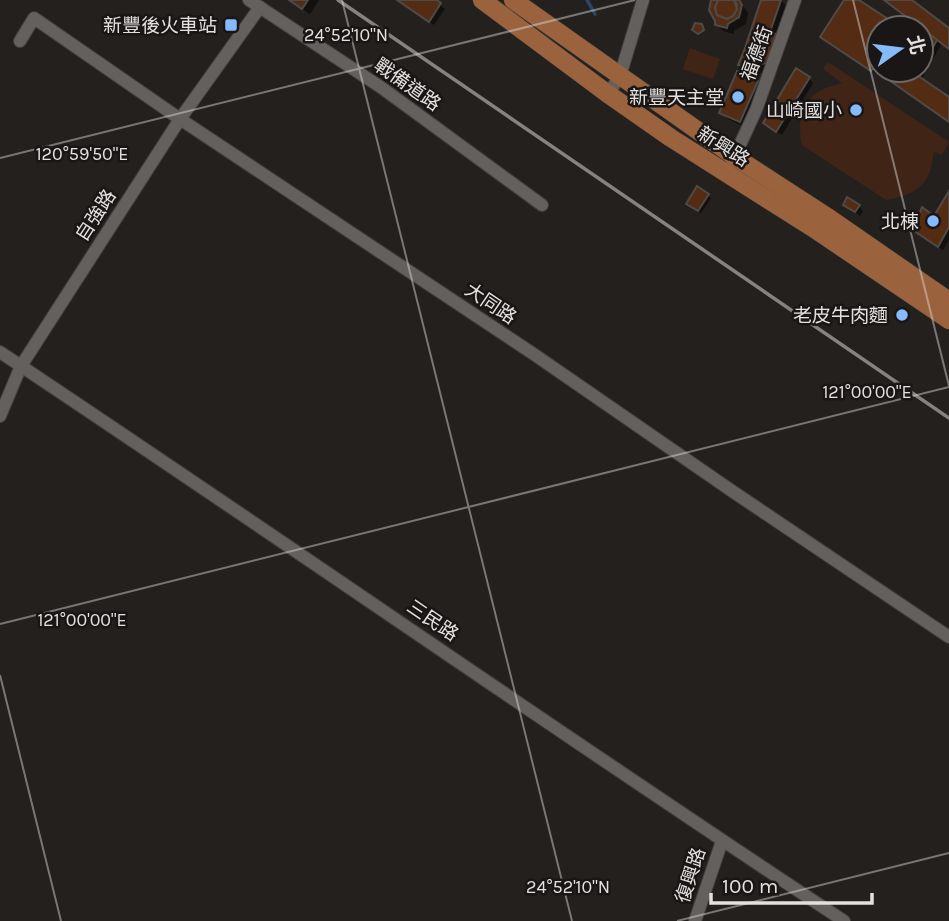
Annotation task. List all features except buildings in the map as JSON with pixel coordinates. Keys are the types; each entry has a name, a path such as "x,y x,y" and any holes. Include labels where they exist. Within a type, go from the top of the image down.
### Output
{"main road":[{"name":"新興路","path":"482,0 671,138 730,164 826,216 949,301"},
{"name":"新興路","path":"513,0 683,119 730,164 826,236 949,320"}],"street":[{"path":"608,94 620,76 643,0"},
{"name":"福德街","path":"730,164 756,110 795,0"},
{"name":"自強路","path":"0,416 21,366 254,3"},
{"name":"戰備道路","path":"254,3 382,88 542,205"},
{"name":"大同路","path":"20,41 34,18 949,637"},
{"name":"三民路","path":"0,352 844,921"},
{"name":"復興路","path":"695,921 722,841"}],"shaded area":[{"path":"690,48 720,59 713,79 683,69"},
{"path":"828,62 949,142 942,155 934,152 929,174 916,189 886,200 802,145 800,128 806,104 818,92 842,83 823,69"}],"waterway":[{"path":"587,0 595,14"}],"railway":[{"path":"338,0 949,418"}],"place":[{"name":"新豐後火車站","path":"231,25"},
{"name":"新豐天主堂","path":"738,97"},
{"name":"山崎國小","path":"856,110"},
{"name":"北棟","path":"933,221"},
{"name":"老皮牛肉麵","path":"902,315"}]}
